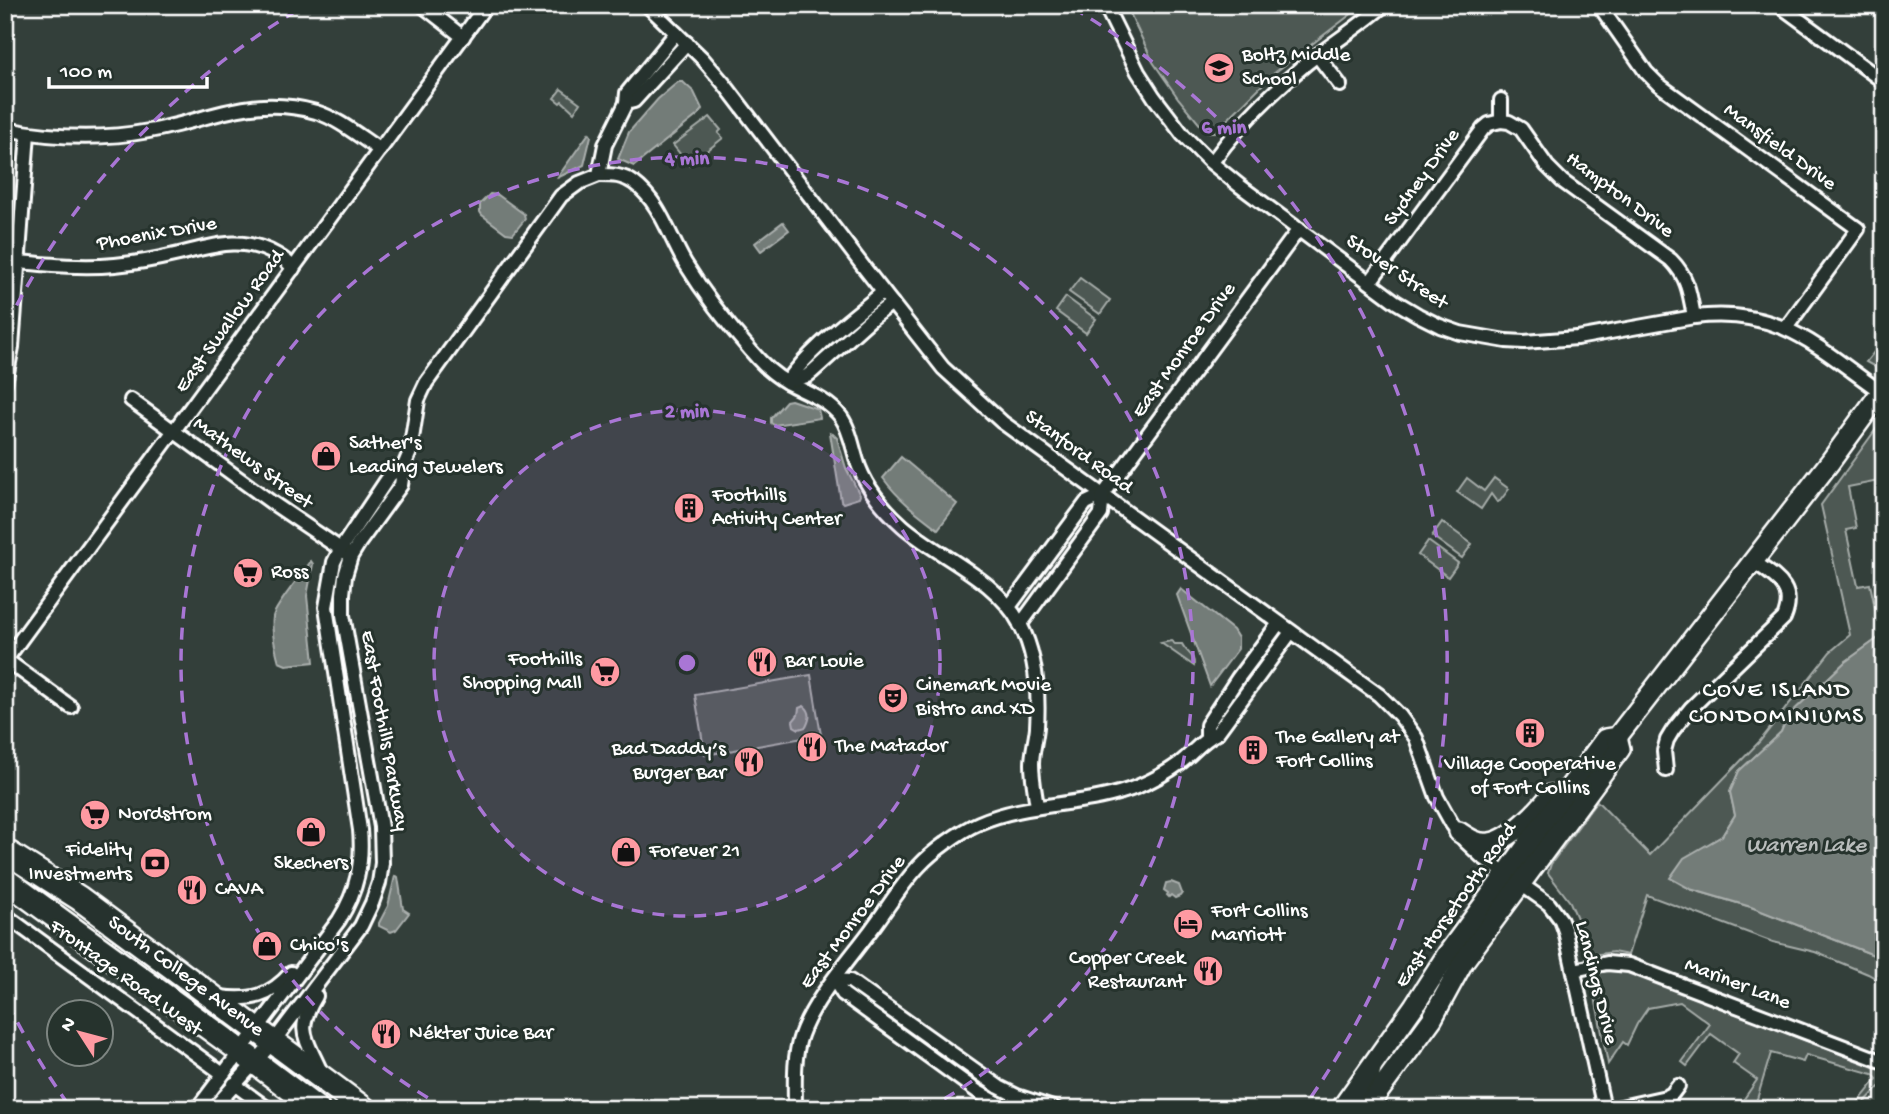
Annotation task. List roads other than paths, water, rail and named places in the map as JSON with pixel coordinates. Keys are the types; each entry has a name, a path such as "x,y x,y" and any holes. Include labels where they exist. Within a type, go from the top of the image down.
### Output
{"highway":[{"name":"South College Avenue","path":"5,851 79,898 364,1109"},
{"name":"South College Avenue","path":"5,880 317,1109"}],"main road":[{"name":"East Horsetooth Road","path":"1366,1109 1432,1019 1513,880 1610,739 1753,561 1882,390"},
{"path":"1459,832 1481,843 1489,844 1501,839 1535,813 1594,742 1610,739"},
{"name":"East Horsetooth Road","path":"1340,1109 1414,1006 1448,953 1513,880"}],"street":[{"path":"422,5 463,37"},
{"name":"East Swallow Road","path":"6,660 486,5"},
{"name":"Stanford Road","path":"647,5 687,43 725,85 943,368 1002,422 1379,695 1400,716 1416,738 1444,812 1481,856 1513,880"},
{"name":"Stover Street","path":"1105,5 1138,72 1183,135 1240,186 1396,302 1440,326 1460,333 1524,342 1577,338 1694,317 1721,314 1745,316 1786,328 1882,390"},
{"path":"1212,162 1227,141 1281,86 1317,55 1384,5"},
{"name":"Mansfield Drive","path":"1599,5 1646,72 1658,84 1858,229 1786,328"},
{"path":"1779,5 1884,82"},
{"path":"676,33 627,93 626,103 605,145 599,176 617,175 649,196 685,263 754,354 769,370 825,402 842,419 859,468 875,496 902,525 978,579 1009,607 1020,625 1034,668 1037,728 1032,763 1037,806"},
{"path":"626,103 634,101 687,43"},
{"path":"1317,55 1340,85"},
{"path":"1500,100 1502,121"},
{"path":"5,128 60,137 119,135 184,123 248,106 272,105 298,108 331,118 380,150"},
{"name":"Sydney Drive","path":"1370,282 1483,130 1489,124 1502,121"},
{"name":"Hampton Drive","path":"1502,121 1510,122 1521,129 1547,166 1562,181 1671,260 1685,277 1694,317"},
{"path":"5,383 12,347 28,133"},
{"name":"East Foothills Parkway","path":"247,1056 265,1035 310,957 347,906 358,878 361,861 360,830 326,607 334,562 359,543 401,485 404,466 410,452 418,400 426,383 561,196 579,183 599,176"},
{"name":"East Monroe Drive","path":"1009,607 1086,503 1103,495 1299,229"},
{"name":"Phoenix Drive","path":"19,262 72,266 116,265 230,243 246,244 270,251 293,269"},
{"path":"787,382 814,351 883,292"},
{"path":"787,382 807,376 892,303"},
{"name":"Mathews Street","path":"131,400 346,553"},
{"name":"East Monroe Drive","path":"1020,625 1101,514 1103,495"},
{"name":"East Foothills Parkway","path":"247,1056 321,979 366,917 379,883 382,863 381,827 343,615 346,553"},
{"path":"1666,769 1664,751 1673,730 1691,708 1784,618 1788,608 1787,591 1778,580 1753,561"},
{"name":"East Monroe Drive","path":"1207,738 1207,725 1279,623"},
{"name":"East Monroe Drive","path":"795,1109 795,1066 800,1037 813,1010 909,877 927,859 976,824 997,816 1037,806 1105,796 1143,784 1179,763 1207,738 1217,733 1291,632"},
{"path":"6,660 71,707"},
{"name":"Landings Drive","path":"1513,880 1549,904 1566,931 1604,1109"},
{"name":"Frontage Road West","path":"5,915 223,1074"},
{"path":"211,995 238,999 261,996 275,988 298,964 310,957"},
{"name":"Mariner Lane","path":"1574,970 1607,963 1629,965 1884,1062"},
{"path":"321,979 319,991 309,1007 304,1026 306,1043 324,1079"},
{"path":"834,980 843,994 978,1092 1008,1109"},
{"path":"834,980 850,981 999,1087 1056,1109"},
{"path":"1395,1069 1391,1052 1414,1020 1414,1006"},
{"path":"197,1109 223,1074 247,1056"},
{"path":"213,1109 234,1084 247,1056"},
{"path":"1354,1109 1371,1085 1376,1060"},
{"path":"234,1084 268,1109"},
{"path":"1612,1109 1665,1097 1672,1094 1678,1086"}],"water":[{"path":"678,82 683,82 694,92 702,109 699,114 634,166 618,159 629,132 658,99"},
{"path":"589,133 591,136 584,165 557,178"},
{"path":"490,194 498,195 524,214 525,219 513,234 506,233 480,212 480,204"},
{"path":"783,222 789,230 761,251 755,243"},
{"path":"791,400 818,409 820,418 774,425 771,423 771,418 786,401"},
{"path":"830,433 837,438 846,468 860,495 859,498 843,503 841,501"},
{"path":"901,457 957,504 938,529 916,512 883,478"},
{"path":"311,561 313,564 307,596 314,662 286,665 279,662 273,634 273,617"},
{"path":"1181,589 1233,630 1238,638 1238,649 1210,686 1177,595"},
{"name":"Warren Lake","path":"1884,634 1884,959 1751,907 1690,889 1670,878 1684,858 1722,836 1735,815 1730,792 1739,771 1781,732 1788,716 1845,662"},
{"path":"804,706 809,718 806,727 799,729 794,726 793,721 799,708"},
{"path":"395,876 398,877 403,909 409,913 396,930 391,932 379,926 379,923 388,906"},
{"path":"1166,883 1179,885 1182,893 1180,896 1175,898 1167,895 1164,890"}],"place":[{"name":"Boltz Middle School","path":"1219,68"},
{"name":"Sather's Leading Jewelers","path":"326,456"},
{"name":"Foothills Activity Center","path":"689,508"},
{"name":"Ross","path":"248,573"},
{"name":"Bar Louie","path":"762,662"},
{"name":"Foothills Shopping Mall","path":"605,672"},
{"name":"Cinemark Movie Bistro and XD","path":"893,698"},
{"name":"Village Cooperative of Fort Collins","path":"1530,733"},
{"name":"The Matador","path":"812,747"},
{"name":"The Gallery at Fort Collins","path":"1253,750"},
{"name":"Bad Daddy’s Burger Bar","path":"749,762"},
{"name":"Nordstrom","path":"95,815"},
{"name":"Skechers","path":"311,832"},
{"name":"Forever 21","path":"626,852"},
{"name":"Fidelity Investments","path":"155,863"},
{"name":"CAVA","path":"192,890"},
{"name":"Fort Collins Marriott","path":"1188,924"},
{"name":"Chico's","path":"267,946"},
{"name":"Copper Creek Restaurant","path":"1208,971"},
{"name":"Nékter Juice Bar","path":"386,1034"}],"district":[{"name":"COVE ISLAND CONDOMINIUMS","path":"1777,704"}]}
